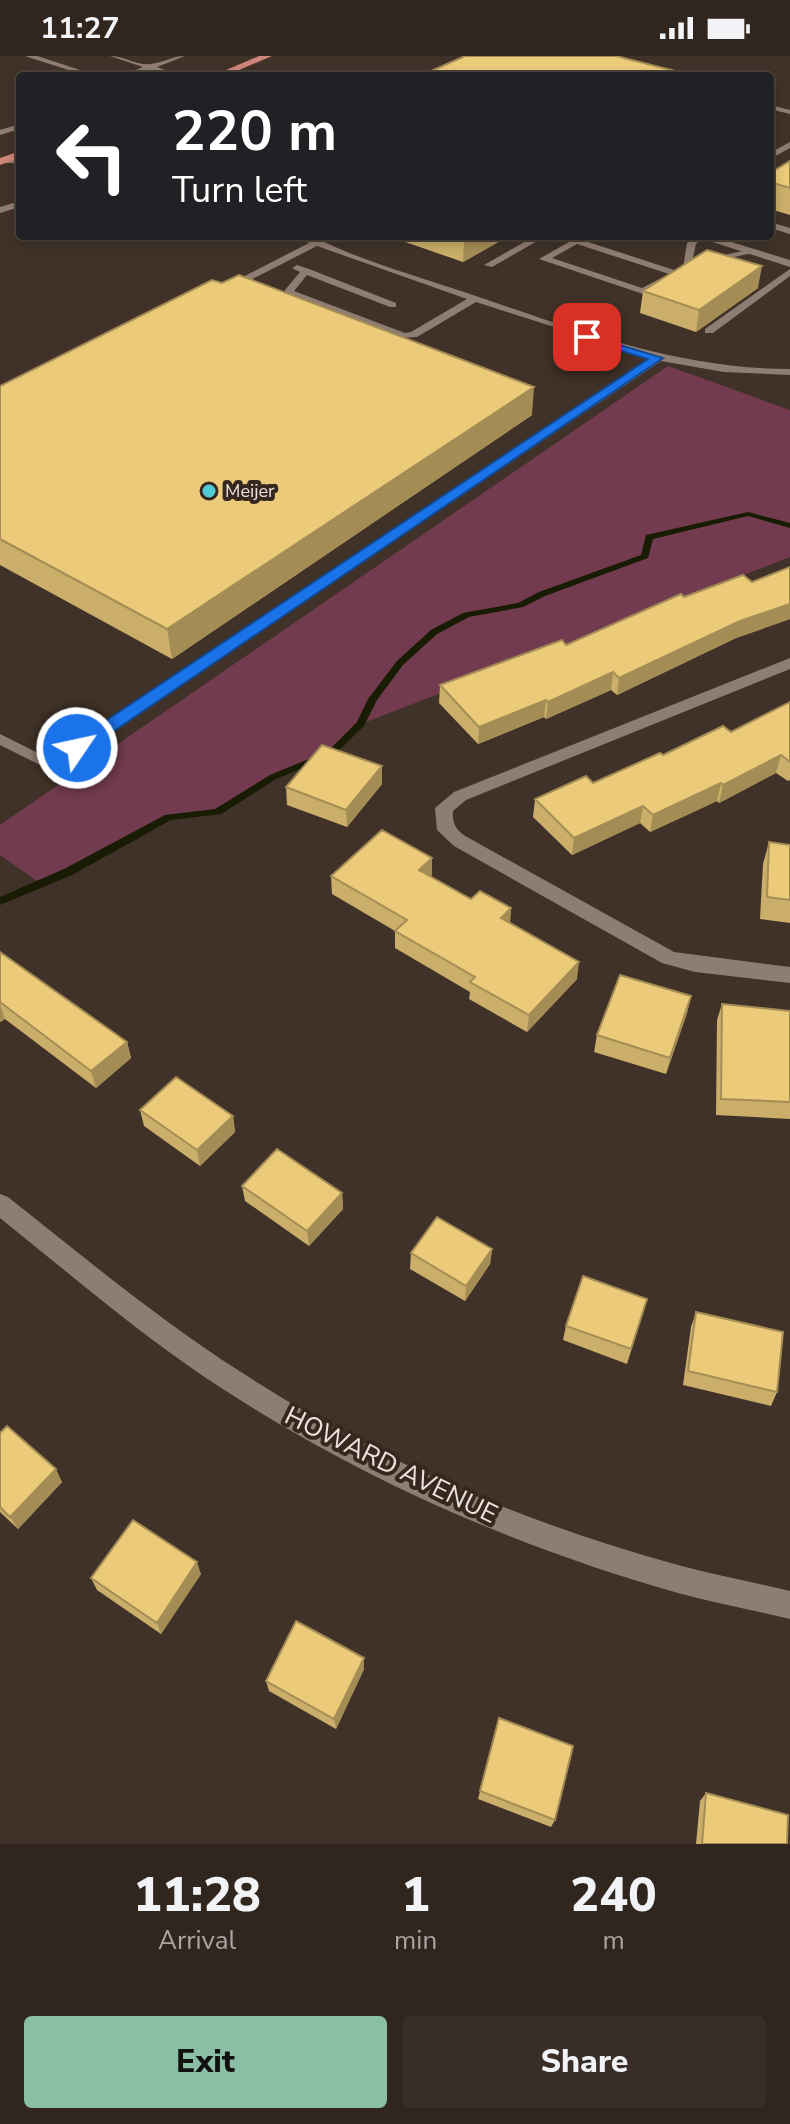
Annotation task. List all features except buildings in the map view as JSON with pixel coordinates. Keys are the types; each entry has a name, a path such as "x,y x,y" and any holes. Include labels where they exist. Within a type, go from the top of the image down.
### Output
{"main road":[{"path":"227,72 267,56"}],"street":[{"path":"713,240 790,264"},
{"path":"790,663 460,796 444,808 442,823 449,834 475,850 669,958 790,975"},
{"name":"HOWARD AVENUE","path":"0,1204 185,1350 339,1445 509,1522 676,1578 790,1605"}],"lane":[{"path":"29,56 82,72"},
{"path":"114,56 164,72"},
{"path":"138,72 181,56"},
{"path":"311,240 475,299 658,358 727,371 790,372"},
{"path":"489,265 535,240"},
{"path":"686,266 695,240"},
{"path":"674,273 576,241 544,259 643,291 674,273 686,266 752,252"},
{"path":"216,294 317,242"},
{"path":"279,261 393,305"},
{"path":"306,271 288,292 404,336 413,335 475,299"},
{"path":"709,331 790,272"},
{"path":"0,739 51,765 658,358"}],"shaded area":[{"path":"668,366 790,410 790,557 361,724 331,753 273,777 217,812 169,817 41,884 0,855 0,825"}],"waterway":[{"path":"0,901 68,872 169,817 217,812 273,777 331,753 361,724 373,699 400,663 434,632 466,615 520,605 645,556 649,537 748,514 790,526"}],"place":[{"name":"Meijer","path":"209,491"}],"route":[{"path":"77,748 658,358 587,337"}]}
